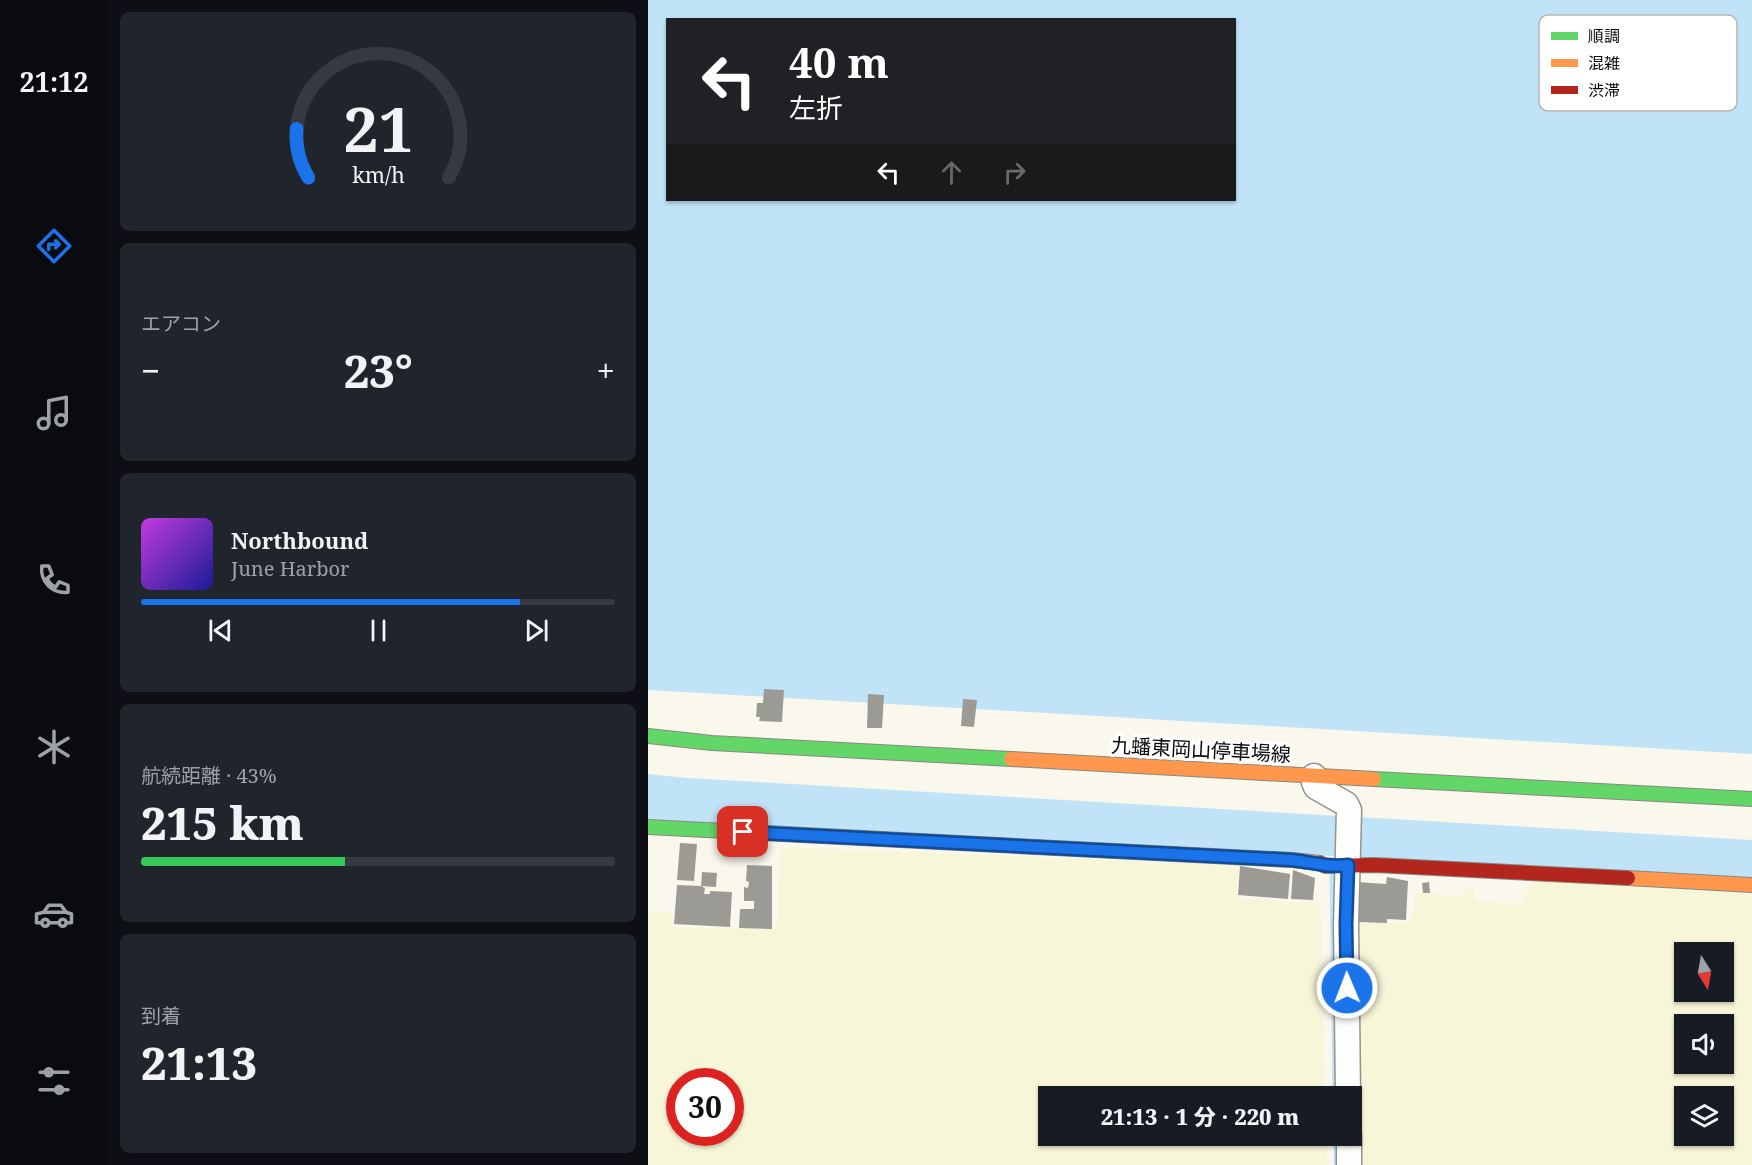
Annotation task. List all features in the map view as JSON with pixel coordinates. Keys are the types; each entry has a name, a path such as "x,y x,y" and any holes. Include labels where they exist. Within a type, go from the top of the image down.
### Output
{"main road":[{"name":"九蟠東岡山停車場線","path":"648,736 712,743 1752,800"},
{"path":"648,827 1752,885"}],"street":[{"path":"1314,776 1316,787 1346,804 1349,815 1340,864 1346,924 1348,1086"},
{"path":"1349,1146 1349,1165"}],"shaded area":[{"path":"780,847 1239,865 1236,898 1321,904 1325,1086 1038,1086 1038,1146 1326,1146 1327,1165 648,1165 648,912 673,913 673,927 777,929"},
{"path":"1533,880 1752,892 1752,1165 1356,1165 1356,1146 1362,1146 1362,1086 1355,1086 1354,924 1412,922 1415,892 1465,897 1464,888 1473,888 1476,901 1520,904"}],"water":[{"path":"648,0 1752,0 1752,754 648,690"},
{"path":"648,774 1752,840 1752,878 648,820"}],"building":[{"path":"764,689 784,690 782,722 759,721 760,717 756,717 757,703 763,703"},
{"path":"868,694 884,695 882,728 867,728"},
{"path":"963,699 977,700 974,727 961,726"},
{"path":"680,843 697,844 694,881 677,880"},
{"path":"747,865 772,866 772,929 739,928 740,909 754,909 754,901 744,901 744,887 748,888 749,882 746,881"},
{"path":"1240,866 1290,874 1288,899 1238,895"},
{"path":"1293,870 1315,878 1313,900 1291,899"},
{"path":"702,872 717,873 716,887 701,886"},
{"path":"1387,877 1408,881 1406,920 1387,919 1387,923 1357,922 1356,882 1386,884"},
{"path":"1429,882 1430,893 1423,893 1422,883"},
{"path":"677,885 705,888 704,894 710,894 710,891 732,892 730,927 674,924"}],"waterway":[{"path":"1333,874 1336,1086"},
{"path":"1337,1146 1337,1162"}],"traffic: fast":[{"path":"648,736 712,743 1011,759"},
{"path":"1374,779 1752,799"},
{"path":"648,827 1036,847"}],"traffic: slow":[{"path":"1011,759 1374,779"},
{"path":"1036,847 1320,863"},
{"path":"1628,878 1752,885"}],"traffic: jam":[{"path":"1320,863 1325,866 1375,865 1628,878"}],"route":[{"path":"743,832 1292,860 1319,863 1324,866 1348,865 1347,988"}]}
